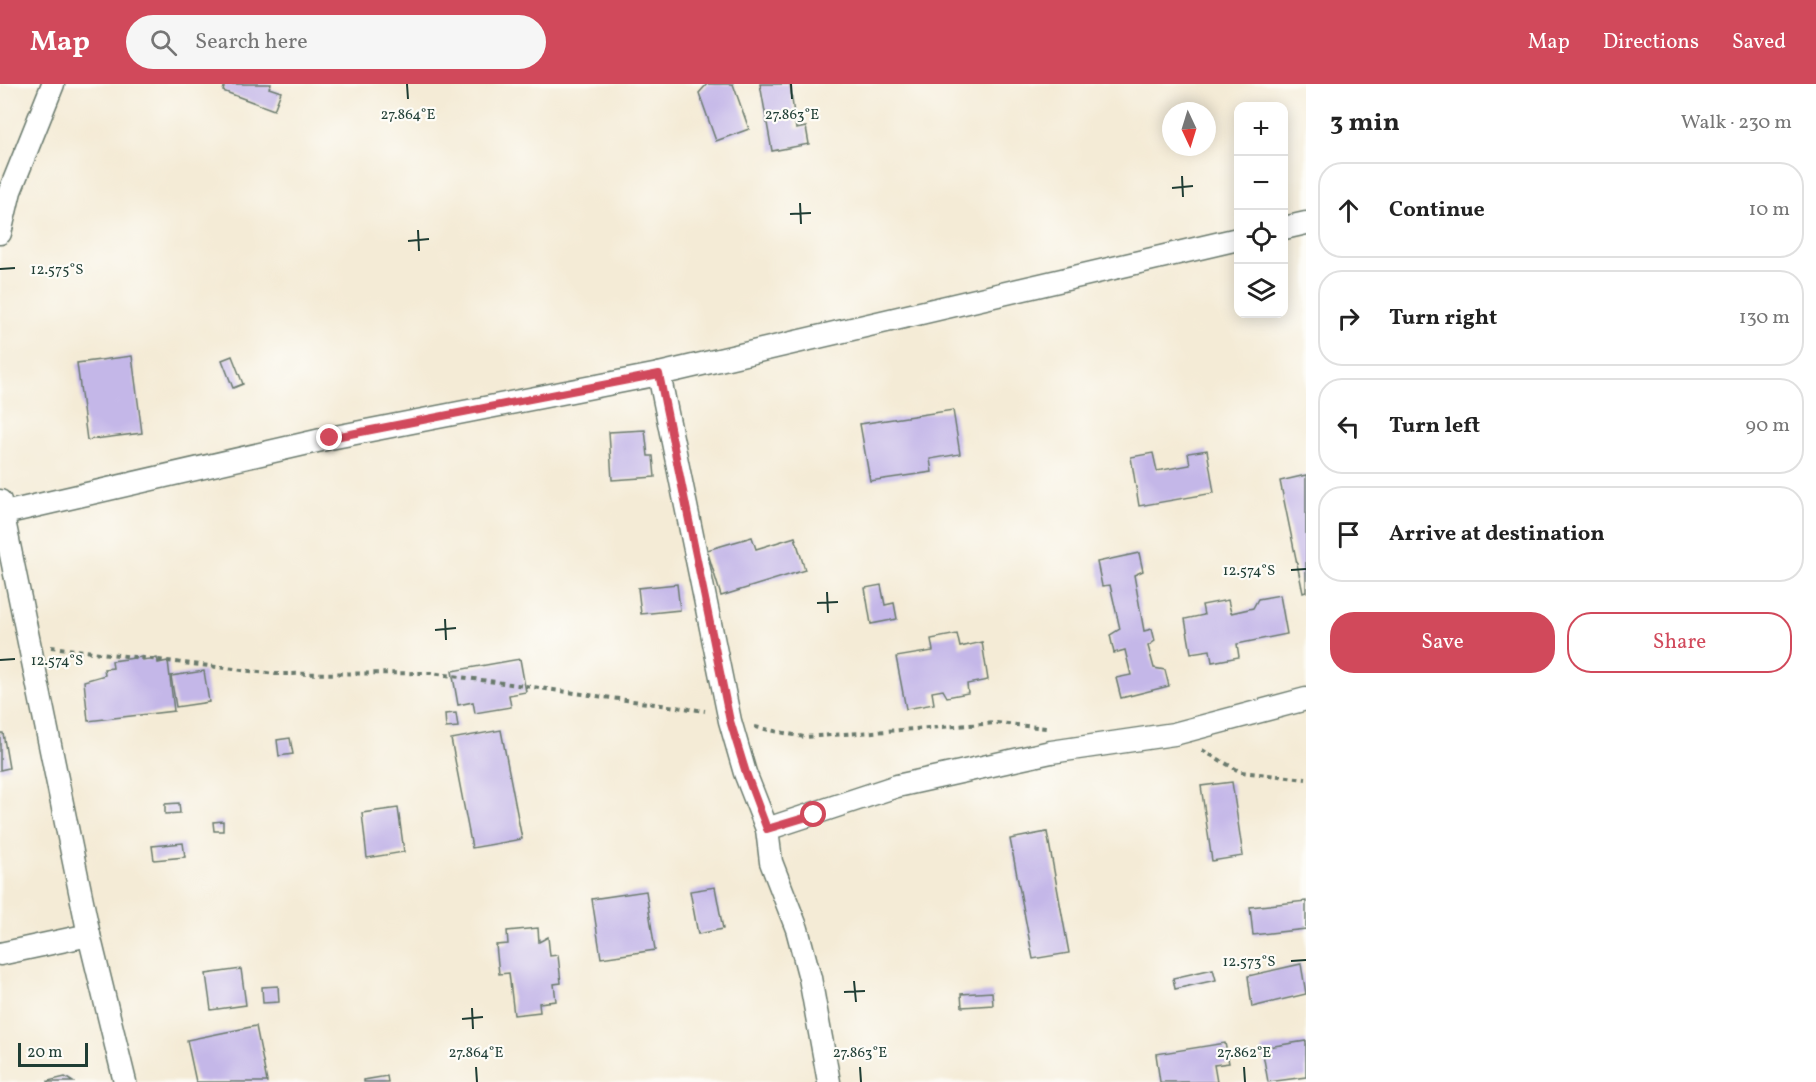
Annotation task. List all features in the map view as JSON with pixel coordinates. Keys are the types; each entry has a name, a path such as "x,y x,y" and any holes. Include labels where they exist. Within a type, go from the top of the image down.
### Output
{"street":[{"path":"0,233 10,191 53,84"},
{"path":"1288,227 1306,223"},
{"path":"124,1082 89,936 0,509 330,438 659,374 1234,240"},
{"path":"659,374 730,721 767,829 771,862 797,929 810,978 829,1082"},
{"path":"767,829 897,786 1051,752 1174,734 1306,699"},
{"path":"0,954 89,936"}],"path":[{"path":"30,645 275,674 431,673 702,709 730,721 804,737 997,723 1050,729"},
{"path":"1174,734 1241,772 1306,779"}],"building":[{"path":"225,84 271,84 269,88 281,92 274,110 223,91"},
{"path":"707,84 733,84 749,129 716,141 699,93"},
{"path":"760,84 790,84 796,129 806,127 809,144 772,151"},
{"path":"132,356 142,433 87,440 77,363"},
{"path":"232,356 243,384 233,388 222,360"},
{"path":"953,410 960,454 930,459 932,472 870,481 860,424"},
{"path":"645,430 648,456 653,456 655,477 612,480 609,432"},
{"path":"1207,450 1214,493 1139,506 1131,457 1153,453 1157,471 1190,465 1188,453"},
{"path":"1306,475 1306,592 1303,593 1280,481"},
{"path":"752,537 756,549 795,537 805,570 721,596 707,550"},
{"path":"1139,553 1143,571 1134,575 1144,631 1152,629 1155,641 1148,646 1154,668 1165,670 1169,686 1121,698 1116,678 1131,675 1125,650 1114,653 1110,635 1120,629 1110,585 1102,586 1097,562"},
{"path":"677,584 680,610 641,614 638,588"},
{"path":"881,585 885,605 894,603 897,619 871,624 865,588"},
{"path":"1280,595 1287,634 1237,644 1239,657 1212,662 1210,650 1191,653 1185,619 1204,615 1202,605 1228,600 1231,613 1253,608 1258,599"},
{"path":"957,634 960,647 982,642 988,680 967,684 968,693 947,697 943,690 932,692 934,704 906,709 896,657 933,651 931,639"},
{"path":"142,657 142,660 157,658 158,663 168,661 174,711 88,721 84,681 105,675 104,669 113,668 112,661"},
{"path":"520,659 526,692 509,695 511,707 475,713 473,702 458,705 452,671"},
{"path":"204,671 209,702 176,707 171,676"},
{"path":"456,713 458,727 446,728 445,714"},
{"path":"501,730 522,839 472,848 451,739"},
{"path":"0,733 3,733 9,768 0,770"},
{"path":"290,738 293,754 279,756 277,740"},
{"path":"1232,782 1243,856 1212,861 1201,786"},
{"path":"179,803 180,813 165,814 165,804"},
{"path":"398,808 404,852 367,858 362,813"},
{"path":"223,821 223,831 214,831 213,822"},
{"path":"1047,832 1069,953 1033,959 1010,839"},
{"path":"183,843 185,857 154,860 152,846"},
{"path":"715,887 723,929 698,934 690,891"},
{"path":"646,891 655,950 601,958 592,899"},
{"path":"1306,901 1306,929 1253,935 1250,907"},
{"path":"538,928 539,942 548,937 550,956 558,955 561,983 554,984 556,1001 539,1003 540,1012 514,1015 509,973 499,974 496,945 508,944 507,931"},
{"path":"1301,964 1306,994 1252,1007 1248,976"},
{"path":"241,969 246,1005 211,1010 206,974"},
{"path":"1213,969 1216,980 1175,989 1173,978"},
{"path":"278,986 279,1002 263,1003 262,987"},
{"path":"992,992 993,1005 962,1007 961,994"},
{"path":"256,1026 267,1082 196,1082 187,1040"},
{"path":"1306,1041 1306,1077 1268,1082 1262,1048"},
{"path":"1225,1043 1229,1063 1214,1065 1217,1082 1160,1082 1156,1054"},
{"path":"387,1076 388,1082 364,1082 364,1080"},
{"path":"65,1077 73,1082 48,1082 48,1081"}],"route":[{"path":"330,438 659,374 730,721 746,773 767,829 814,815"}]}
